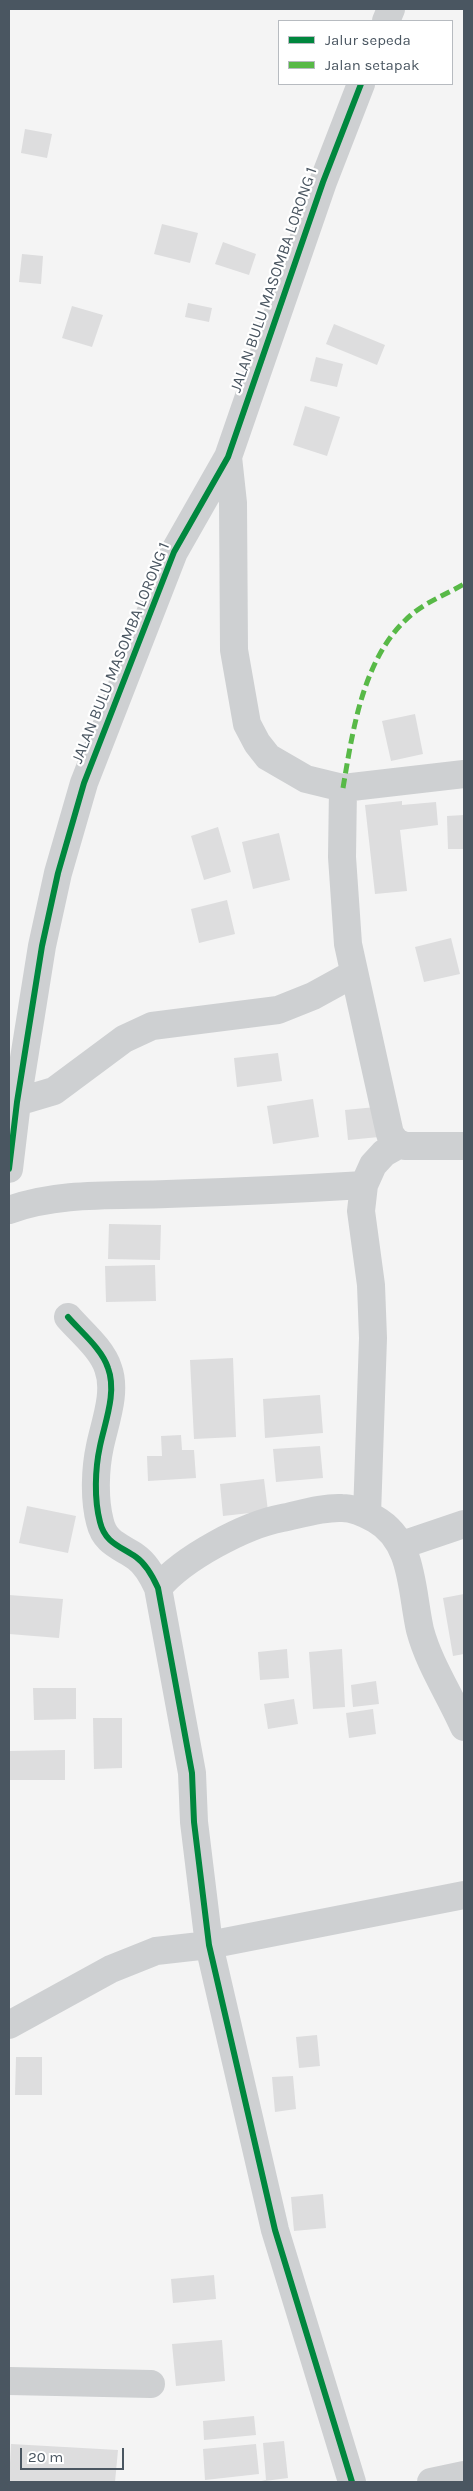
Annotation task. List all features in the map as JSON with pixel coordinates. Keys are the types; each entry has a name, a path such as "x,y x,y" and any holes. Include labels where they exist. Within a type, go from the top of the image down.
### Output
{"street":[{"name":"JALAN BULU MASOMBA LORONG 1","path":"9,1170 17,1102 42,946 58,873 84,783 174,552 228,457 323,182 361,85"},
{"path":"228,457 233,503 234,650 248,724 256,743 268,757 306,779 343,788 464,774"},
{"path":"343,788 342,857 348,944 353,974 390,1134 400,1144 411,1147 464,1146"},
{"path":"17,1102 54,1091 124,1038 152,1026 278,1010 314,996 353,974"},
{"path":"367,1514 374,1338 371,1285 361,1211 364,1185 373,1166 384,1153 400,1144"},
{"path":"9,1210 31,1202 76,1197 282,1190 364,1185"},
{"path":"68,1317 98,1351 108,1368 111,1390 99,1448 97,1481 100,1521 105,1536 115,1546 137,1558 146,1567 158,1588 192,1773 194,1822 209,1945 275,2230 352,2482"},
{"path":"158,1588 168,1576 191,1561 234,1534 263,1522 343,1508 367,1514 387,1526 402,1545 409,1568 421,1632 436,1670 464,1726"},
{"path":"402,1545 464,1524"},
{"path":"9,2024 110,1969 156,1951 209,1945 464,1895"},
{"path":"9,2381 151,2384"},
{"path":"431,2482 464,2475"}],"building":[{"path":"25,129 52,134 47,158 21,153"},
{"path":"162,224 198,233 190,263 154,254"},
{"path":"223,242 256,254 249,275 215,264"},
{"path":"22,254 43,256 41,284 19,282"},
{"path":"188,303 212,308 209,322 185,317"},
{"path":"72,306 103,315 92,347 62,338"},
{"path":"334,324 385,345 377,365 326,344"},
{"path":"316,357 343,364 337,387 310,381"},
{"path":"305,406 340,417 327,456 293,445"},
{"path":"415,714 423,754 391,761 382,721"},
{"path":"402,801 402,805 436,802 438,825 400,830 407,891 375,894 365,805"},
{"path":"464,815 464,849 448,849 447,816"},
{"path":"218,827 231,872 204,880 191,836"},
{"path":"279,833 290,880 253,889 242,842"},
{"path":"227,900 235,934 199,943 191,909"},
{"path":"451,938 460,974 424,982 415,947"},
{"path":"278,1053 282,1081 237,1087 234,1058"},
{"path":"313,1099 319,1137 273,1144 267,1106"},
{"path":"376,1107 379,1137 348,1140 345,1110"},
{"path":"109,1224 161,1225 160,1260 108,1259"},
{"path":"155,1265 156,1301 106,1302 105,1266"},
{"path":"233,1358 236,1437 194,1439 190,1360"},
{"path":"320,1395 323,1433 265,1438 263,1399"},
{"path":"181,1435 182,1450 194,1450 196,1478 148,1481 147,1456 162,1456 161,1436"},
{"path":"320,1446 323,1478 276,1482 273,1449"},
{"path":"264,1479 268,1511 223,1516 220,1484"},
{"path":"27,1506 76,1516 68,1553 19,1543"},
{"path":"464,1594 464,1654 453,1656 443,1598"},
{"path":"9,1595 63,1599 59,1638 9,1634"},
{"path":"287,1649 289,1678 260,1680 258,1652"},
{"path":"342,1649 345,1707 313,1709 309,1652"},
{"path":"376,1681 379,1704 353,1707 351,1685"},
{"path":"33,1688 76,1688 76,1719 34,1720"},
{"path":"294,1699 298,1724 268,1729 264,1704"},
{"path":"373,1709 376,1734 349,1738 346,1713"},
{"path":"93,1718 122,1718 122,1768 94,1769"},
{"path":"65,1750 65,1780 9,1780 9,1751"},
{"path":"317,2035 320,2066 299,2068 296,2037"},
{"path":"16,2057 42,2057 42,2095 15,2095"},
{"path":"293,2076 296,2109 275,2112 272,2077"},
{"path":"323,2194 326,2228 294,2231 291,2197"},
{"path":"214,2275 216,2299 173,2303 171,2279"},
{"path":"222,2340 225,2381 176,2386 172,2344"},
{"path":"254,2416 256,2435 204,2440 203,2421"},
{"path":"284,2441 288,2478 257,2482 266,2480 263,2443"},
{"path":"11,2444 118,2450 115,2482 9,2482"},
{"path":"256,2444 259,2474 205,2480 203,2449"}],"marked path":[{"path":"343,788 356,718 371,672 382,651 395,632 417,610 464,584"}],"cycle path":[{"path":"9,1169 17,1102 42,946 58,873 84,783 174,552 228,457 323,182 361,85"},
{"path":"68,1317 91,1341 101,1354 108,1368 111,1397 98,1455 96,1474 96,1494 100,1522 105,1535 109,1539 143,1563 158,1588 192,1773 194,1822 209,1945 275,2230 352,2482"}]}
